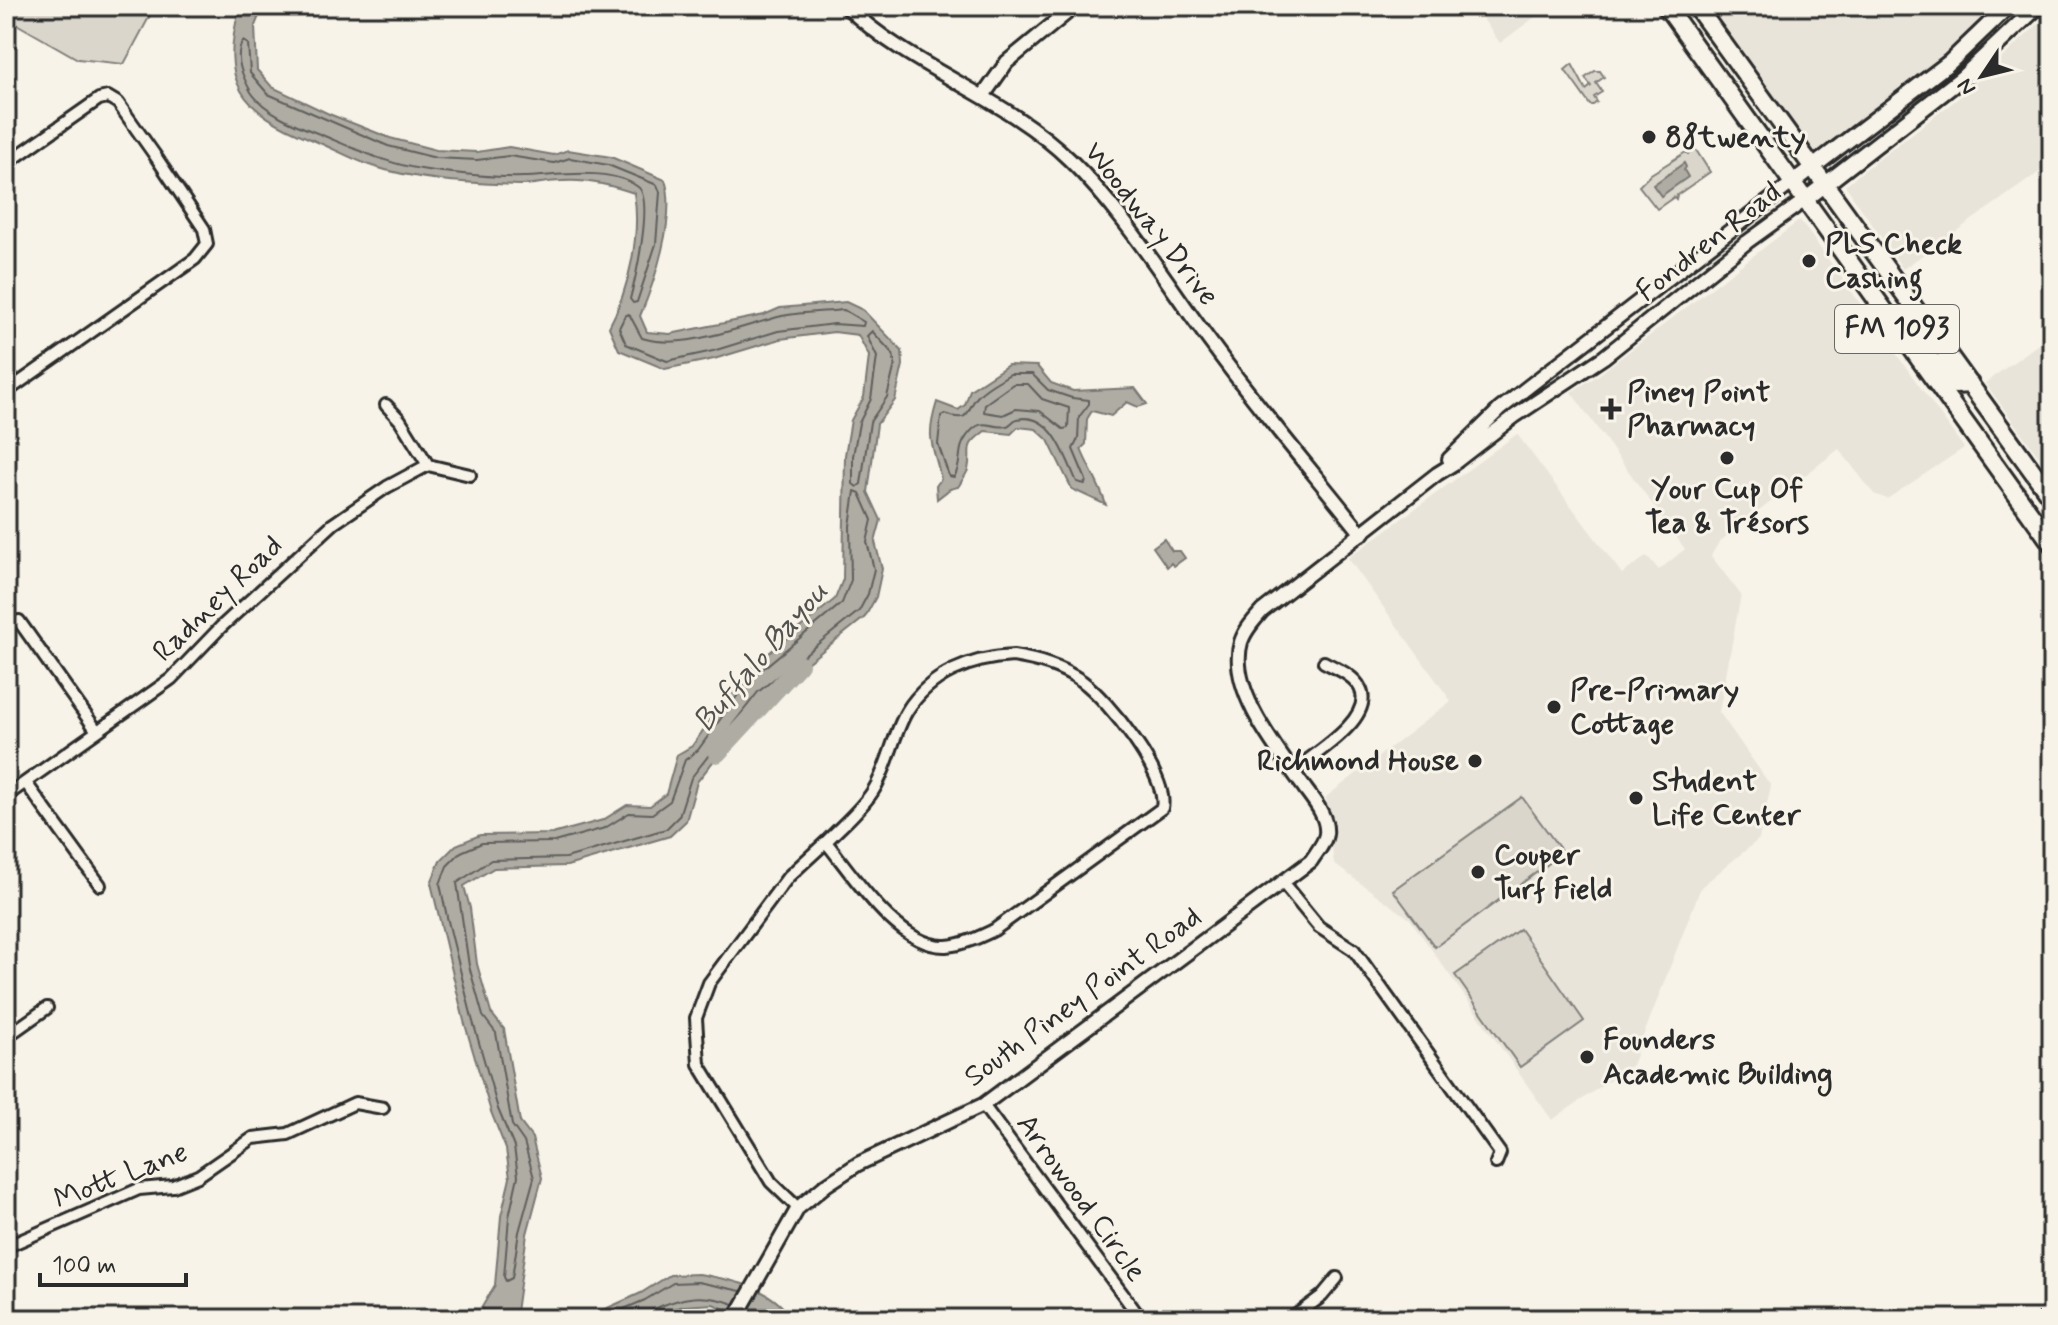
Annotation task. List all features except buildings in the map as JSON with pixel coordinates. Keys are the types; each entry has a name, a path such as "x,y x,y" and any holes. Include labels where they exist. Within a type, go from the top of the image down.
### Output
{"main road":[{"name":"FM 1093","path":"1666,6 2052,544"},
{"name":"Fondren Road","path":"1792,183 1950,62 2008,6"},
{"name":"Fondren Road","path":"1805,200 1962,78 2038,6"},
{"name":"FM 1093","path":"1705,9 1812,169 2052,498"},
{"path":"1920,360 1937,362 1955,385 1970,384"},
{"path":"1974,436 1997,452 2019,479 2037,479"}],"street":[{"name":"Woodway Drive","path":"846,6 887,41 983,96 1044,137 1092,183 1255,403 1362,534"},
{"path":"983,96 1007,62 1075,6"},
{"path":"6,164 99,99 108,97 118,103 170,177 204,229 207,244 195,259 6,392"},
{"name":"Fondren Road","path":"1437,474 1500,409 1792,183"},
{"name":"Fondren Road","path":"1240,668 1241,641 1262,611 1515,416 1604,357 1747,242 1805,200"},
{"path":"386,405 405,427 428,465 470,475"},
{"name":"Radney Road","path":"6,796 171,679 241,608 333,524 387,487 428,465"},
{"path":"19,621 97,731"},
{"path":"798,1208 771,1182 699,1064 696,1018 709,983 788,877 873,792 907,712 926,689 951,669 989,657 1013,656 1044,661 1082,682 1111,709 1147,759 1163,796 1162,808 1157,813 994,930 970,941 944,946 910,936 894,925 826,842"},
{"path":"1293,771 1355,721 1363,703 1360,687 1342,671 1324,662"},
{"name":"South Piney Point Road","path":"735,1319 798,1208 858,1164 983,1105 1311,861 1327,830 1320,810 1247,699 1240,668"},
{"path":"26,783 100,885"},
{"path":"1283,883 1319,927 1354,950 1500,1153 1496,1163"},
{"path":"6,1037 47,1008"},
{"name":"Mott Lane","path":"6,1247 139,1189 173,1186 198,1176 253,1138 288,1134 355,1103 383,1108"},
{"name":"Arrowood Circle","path":"983,1105 1141,1319"},
{"path":"1291,1319 1322,1296 1337,1278"},
{"path":"2043,1319 2052,1313"}],"shaded area":[{"path":"6,6 155,6 124,64 78,59 6,18"},
{"path":"1474,6 1545,6 1500,43"},
{"path":"1707,6 1993,6 1942,59 1813,159"},
{"path":"2052,11 2052,163 1903,269 1845,185 1961,96"},
{"path":"1572,64 1586,90 1591,86 1585,78 1595,71 1600,71 1604,77 1596,83 1602,92 1594,97 1597,102 1593,105 1565,70"},
{"path":"1692,149 1696,150 1710,172 1677,195 1676,199 1674,197 1657,209 1639,186 1651,174"},
{"path":"1800,220 1964,448 1887,499 1874,494 1839,449 1719,542 1711,556 1741,595 1719,712 1771,786 1759,839 1701,887 1632,1065 1552,1120 1410,919 1334,864 1326,797 1451,701 1348,558 1517,434 1622,574 1647,556 1659,570 1685,549 1571,392 1597,376"},
{"path":"2052,334 2052,475 1985,383"},
{"name":"Couper Turf Field","path":"1522,797 1563,853 1435,947 1393,890"},
{"path":"1520,929 1584,1021 1520,1067 1455,975"}],"water":[{"path":"240,6 263,6 255,26 257,70 272,87 329,114 390,138 436,150 477,152 509,147 554,155 568,150 611,157 665,180 668,195 666,230 652,286 640,316 647,332 670,334 764,315 780,308 846,302 863,310 902,351 903,365 895,400 877,424 868,492 881,520 875,542 882,569 876,597 865,617 764,697 697,782 686,821 670,836 567,866 494,868 464,886 477,964 491,1013 504,1029 520,1122 532,1138 542,1178 527,1234 515,1319 488,1319 482,1307 495,1285 501,1216 510,1178 506,1149 491,1112 464,1021 431,883 440,861 456,845 480,835 552,834 603,820 627,805 650,806 666,794 677,755 692,746 742,675 835,599 843,579 845,455 851,420 864,397 869,356 858,335 834,332 780,339 714,359 665,369 619,350 609,327 632,262 636,226 634,193 581,181 520,185 405,175 369,165 288,129 268,118 241,91 232,55"},
{"path":"1684,163 1688,177 1661,196 1653,185"},
{"path":"1008,365 1037,366 1051,383 1073,391 1135,388 1147,404 1138,407 1127,402 1111,416 1092,411 1087,419 1086,444 1081,449 1106,505 1072,489 1048,440 1036,429 1018,427 1011,434 985,431 978,437 970,445 968,470 958,487 937,499 936,486 941,479 931,434 937,402 958,410 965,405 970,390"},
{"path":"1164,539 1172,551 1180,551 1185,558 1174,566 1171,563 1167,567 1153,547"},
{"path":"699,1274 738,1282 763,1292 784,1308 792,1319 748,1319 713,1304 683,1306 649,1319 583,1319 641,1293 670,1275"}],"waterway":[{"name":"Buffalo Bayou","path":"717,754 800,664"}],"place":[{"name":"88twenty","path":"1649,137"},
{"name":"PLS Check Cashing","path":"1809,261"},
{"name":"Piney Point Pharmacy","path":"1611,409"},
{"name":"Your Cup Of Tea & Trésors","path":"1727,458"},
{"name":"Pre-Primary Cottage","path":"1554,707"},
{"name":"Richmond House","path":"1475,761"},
{"name":"Student Life Center","path":"1636,798"},
{"name":"Couper Turf Field","path":"1478,872"},
{"name":"Founders Academic Building","path":"1587,1057"}]}
